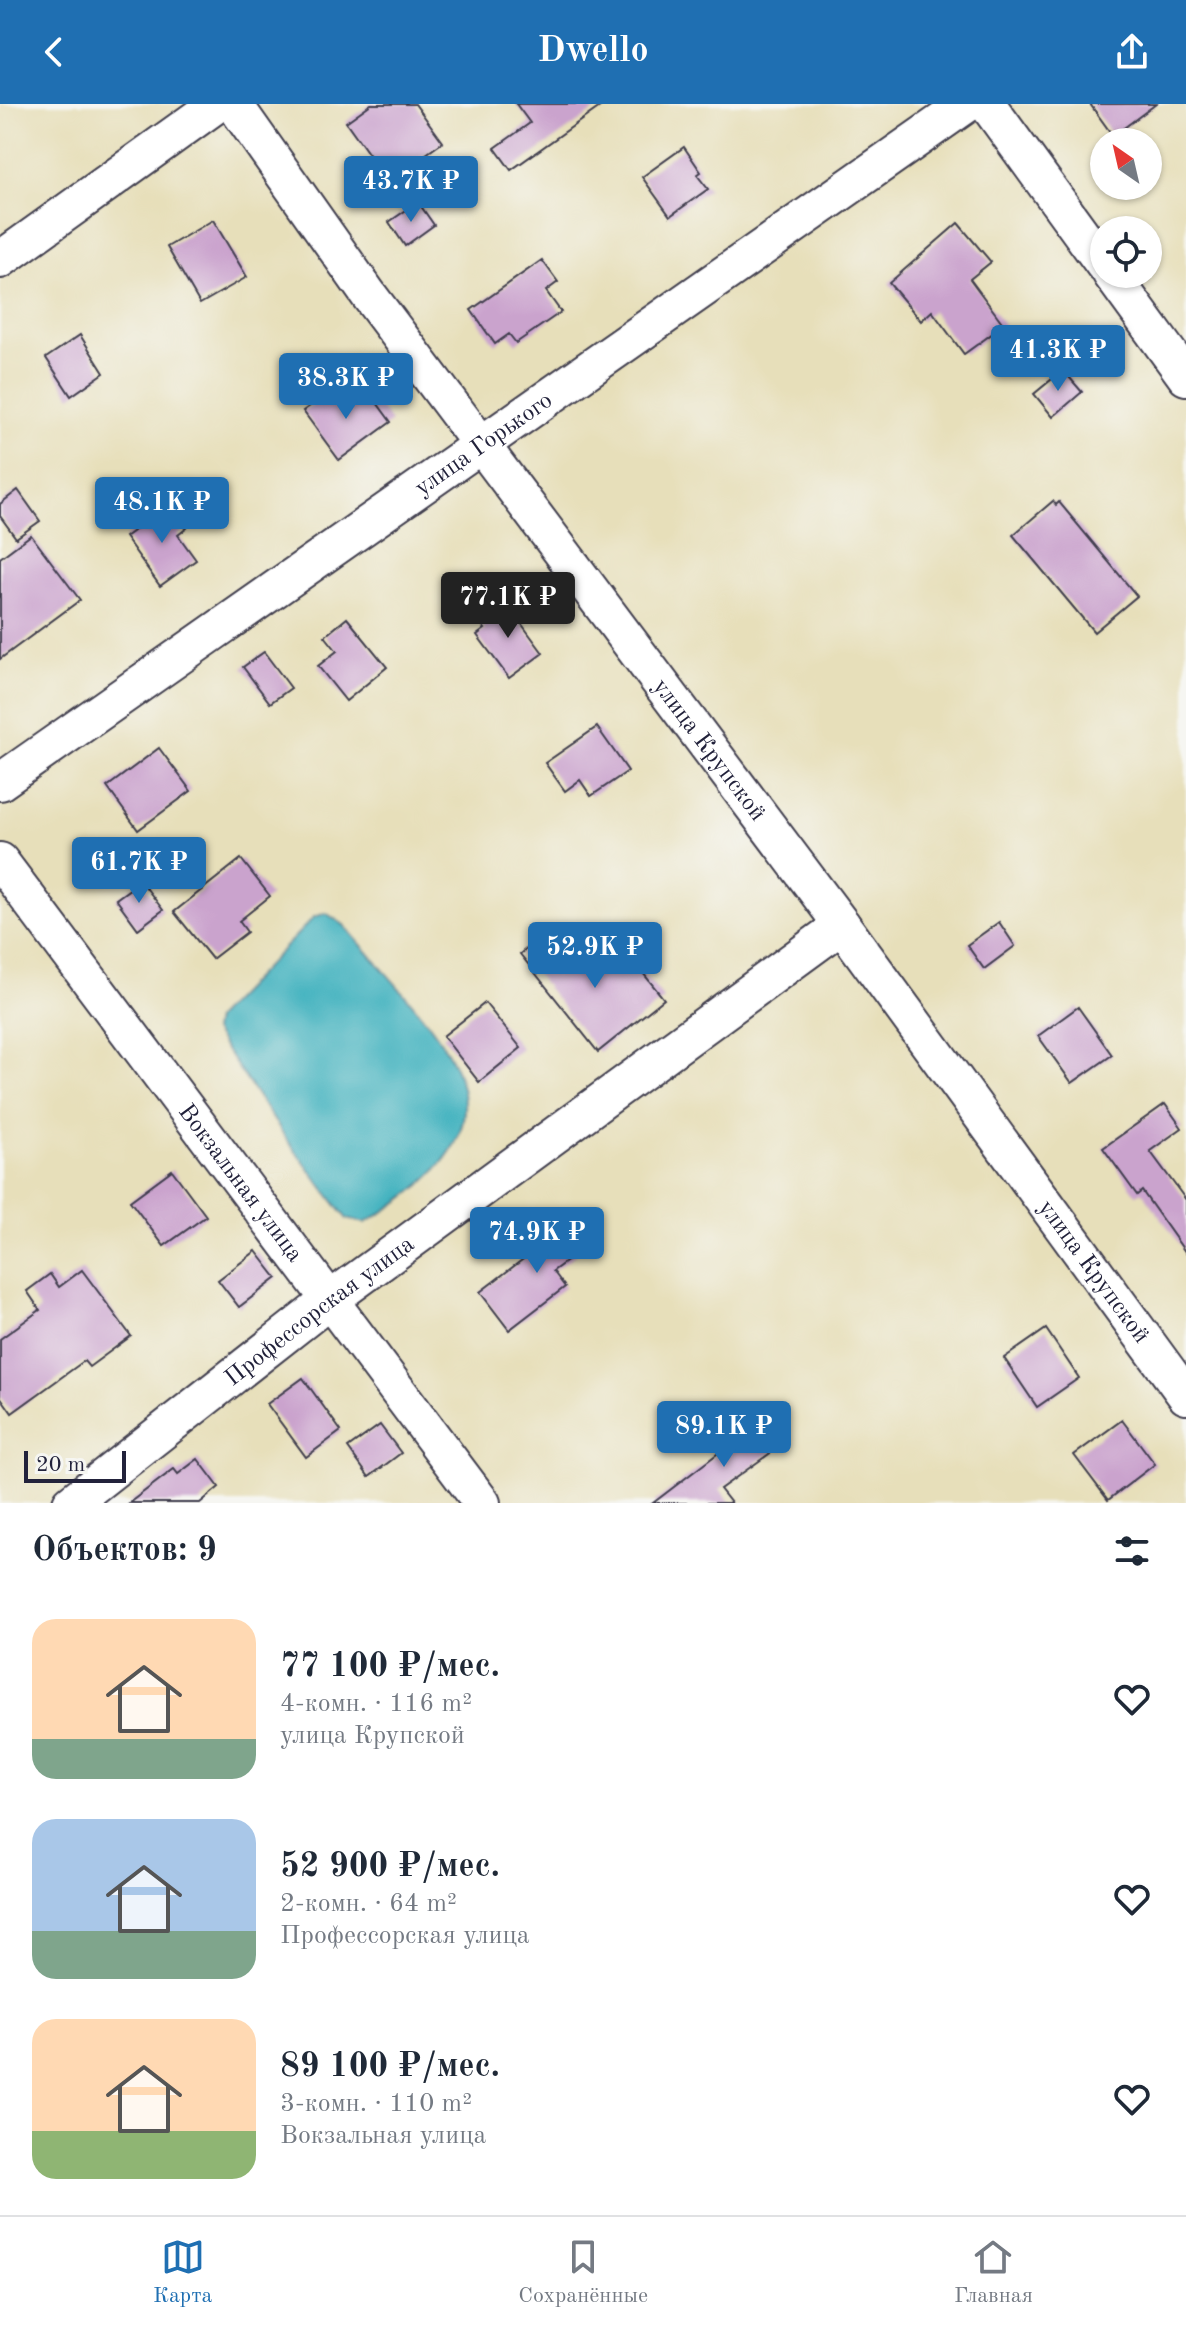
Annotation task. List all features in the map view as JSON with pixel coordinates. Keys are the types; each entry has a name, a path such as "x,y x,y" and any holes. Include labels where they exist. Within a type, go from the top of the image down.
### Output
{"street":[{"path":"0,260 217,104"},
{"name":"улица Крупской","path":"234,104 480,445 842,925 1186,1396"},
{"name":"улица Горького","path":"0,782 967,104"},
{"path":"987,104 1090,246"},
{"path":"1121,288 1186,377"},
{"name":"Вокзальная улица","path":"0,861 482,1503"},
{"name":"Профессорская улица","path":"71,1503 331,1299 842,925"}],"water":[{"path":"326,913 344,925 414,1005 441,1042 459,1078 464,1113 452,1149 420,1185 365,1223 347,1219 288,1141 213,1031 215,1019 314,917"}],"building":[{"path":"371,104 415,104 443,142 388,181 346,122"},
{"path":"516,104 604,104 511,170 495,148 530,123"},
{"path":"1090,104 1156,104 1124,128 1107,128"},
{"path":"684,147 701,172 697,175 708,189 670,216 642,177"},
{"path":"418,202 434,225 405,246 389,222"},
{"path":"213,220 247,277 200,304 167,247"},
{"path":"958,223 991,262 970,279 1004,325 964,354 932,311 921,321 889,283"},
{"path":"542,260 558,282 546,291 561,312 516,343 509,334 495,344 471,310"},
{"path":"80,335 104,373 71,396 46,358"},
{"path":"1063,370 1082,392 1053,417 1034,394"},
{"path":"338,386 352,406 369,392 391,422 339,460 303,411"},
{"path":"18,490 40,521 16,538 0,516 0,504"},
{"path":"1053,501 1056,505 1059,502 1137,596 1094,632 1013,535"},
{"path":"170,504 187,528 178,535 196,560 160,586 125,537"},
{"path":"31,535 80,600 0,659 0,558"},
{"path":"504,600 543,653 509,678 477,635 485,629 478,619"},
{"path":"347,618 387,667 346,701 318,666 337,651 325,636"},
{"path":"264,652 291,688 270,703 243,667"},
{"path":"597,727 628,771 591,796 580,780 565,791 545,763"},
{"path":"159,748 191,791 138,830 107,787"},
{"path":"241,859 270,896 239,921 247,932 212,959 174,912"},
{"path":"141,881 163,910 138,929 116,899"},
{"path":"999,922 1015,946 984,969 967,945"},
{"path":"542,935 571,971 604,944 618,960 627,953 664,999 598,1052 520,954"},
{"path":"485,1003 521,1048 479,1082 443,1036"},
{"path":"1078,1007 1112,1055 1072,1083 1038,1036"},
{"path":"1165,1104 1182,1128 1150,1151 1186,1200 1186,1253 1142,1191 1137,1195 1103,1148"},
{"path":"172,1170 206,1216 164,1246 130,1201"},
{"path":"580,1216 598,1238 553,1271 565,1287 509,1330 480,1292"},
{"path":"256,1251 277,1278 239,1307 218,1280"},
{"path":"82,1270 131,1336 89,1367 84,1361 12,1413 0,1396 0,1339 40,1310 27,1291 50,1274 59,1287"},
{"path":"1046,1329 1079,1378 1037,1407 1004,1358"},
{"path":"303,1378 341,1431 306,1457 267,1404"},
{"path":"1122,1420 1155,1464 1108,1500 1074,1455"},
{"path":"767,1422 783,1444 720,1489 731,1503 653,1503 751,1428 753,1432"},
{"path":"380,1425 401,1453 369,1477 348,1448"},
{"path":"198,1459 219,1487 200,1503 129,1503 174,1469 178,1474"}]}
